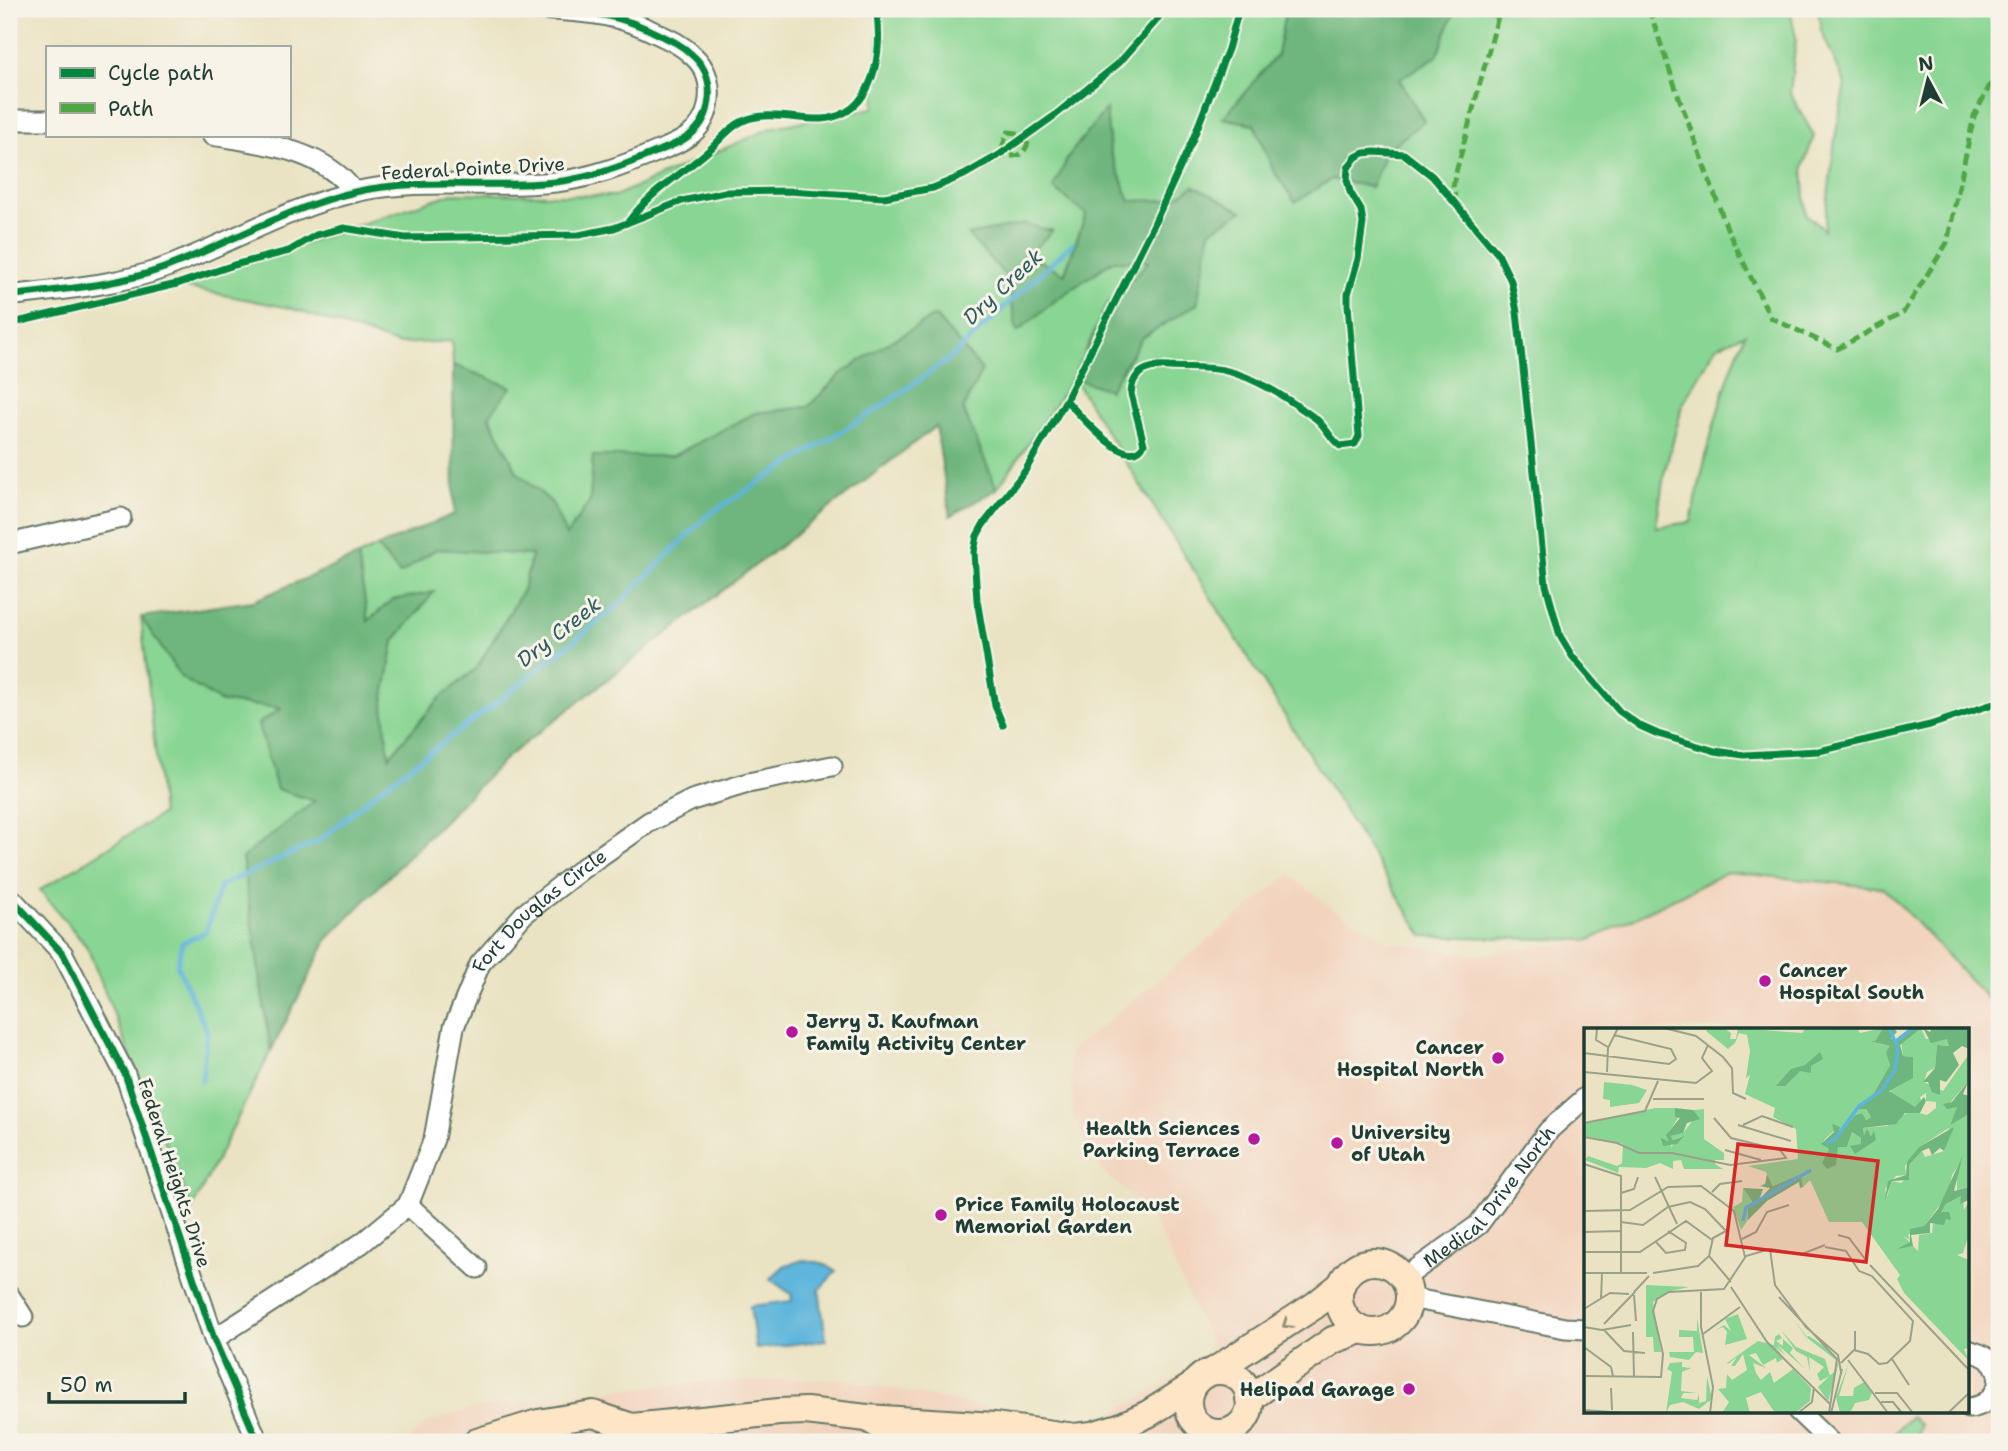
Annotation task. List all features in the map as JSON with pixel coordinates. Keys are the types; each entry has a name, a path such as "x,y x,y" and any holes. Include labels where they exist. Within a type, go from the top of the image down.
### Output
{"street":[{"name":"Federal Pointe Drive","path":"9,296 110,282 155,271 303,209 354,192 407,184 572,180 614,169 676,145 700,127 707,113 709,84 706,71 689,52 623,18 537,9"},
{"path":"9,120 46,120"},
{"path":"217,136 295,153 314,160 343,177 354,192"},
{"path":"9,544 121,518"},
{"name":"Fort Douglas Circle","path":"214,1339 362,1243 408,1205 434,1139 454,1027 480,964 524,914 649,822 692,800 748,783 832,766"},
{"name":"Federal Heights Drive","path":"9,895 62,954 125,1074 214,1339 258,1442"},
{"name":"Medical Drive North","path":"1407,1288 1478,1225 1549,1130 1559,1120 1578,1113 1578,1102 1584,1098"},
{"path":"408,1205 477,1268"},
{"path":"1236,1384 1314,1306 1342,1284 1352,1270 1367,1263 1392,1266 1407,1288 1404,1317 1385,1331 1373,1333 1354,1326 1343,1314 1339,1299 1342,1284"},
{"path":"1407,1288 1565,1328 1584,1329"},
{"path":"9,1295 23,1317"},
{"path":"1236,1384 1245,1418 1238,1426 1220,1433 1198,1433 1189,1409 1190,1393 1197,1380 1236,1384 1332,1340 1362,1330"},
{"path":"1969,1350 1993,1363 1999,1380 1993,1397 1987,1403 1969,1408"},
{"path":"610,1442 633,1435 779,1412 834,1413 867,1418 976,1424 1075,1437 1112,1430 1190,1393"},
{"path":"1799,1412 1830,1442"},
{"path":"477,1442 538,1423 593,1414 633,1435"},
{"path":"867,1418 895,1435 918,1442"}],"shaded area":[{"name":"University of Utah","path":"1727,872 1884,888 1999,1011 1999,1442 407,1442 428,1422 471,1409 603,1391 714,1381 843,1379 1017,1414 1078,1421 1114,1413 1173,1379 1213,1349 1149,1211 1100,1170 1074,1116 1069,1052 1290,874 1328,906 1390,942 1474,955 1590,940"}],"green space":[{"path":"881,9 1286,9 1277,55 1223,118 1254,124 1273,170 1295,202 1332,179 1371,187 1386,151 1424,121 1399,79 1437,56 1454,9 1790,9 1796,38 1790,93 1814,136 1803,167 1806,214 1824,230 1845,84 1821,30 1818,9 1999,9 1999,1011 1884,888 1727,872 1590,940 1423,936 1073,378 997,489 963,409 935,316 841,374 808,407 755,413 673,456 593,456 590,501 566,536 552,503 517,472 489,415 511,387 453,365 452,341 397,344 290,308 177,286 453,193 615,196 774,127 874,108","holes":["1106,110 1110,152 1130,201 1172,200 1194,186 1241,211 1210,231 1197,304 1142,338 1109,390 1106,306 1149,261 1113,261 1057,299 1017,331 1007,277 968,235 1051,230 1028,255 1064,274 1086,214","1745,334 1720,403 1691,522 1656,527 1664,474 1683,404 1716,347"]},
{"path":"1286,9 1455,10 1437,56 1399,79 1424,121 1386,151 1371,187 1332,179 1295,202 1273,170 1254,124 1223,118 1277,55"},
{"path":"1106,109 1110,152 1130,201 1172,200 1194,186 1242,211 1210,231 1197,304 1142,338 1109,390 1073,378 1106,306 1149,261 1112,261 1057,299 1017,332 1007,277 968,235 1025,224 1052,231 1028,255 1065,274 1086,214 1053,188 1069,155"},
{"path":"935,316 982,370 963,409 997,489 950,516 936,426 507,757 328,938 271,1051 242,858 315,801 277,789 258,724 282,708 221,702 181,677 141,617 253,601 358,556 368,621 392,600 434,592 394,641 383,702 389,757 439,699 477,668 523,590 532,555 436,549 400,574 377,547 454,514 453,365 511,387 489,416 517,472 552,503 566,536 590,501 593,456 673,456 755,413 808,407 841,374"},
{"path":"377,547 400,574 436,549 532,554 523,590 477,668 439,699 388,758 383,702 394,641 433,592 367,622 358,556"},
{"path":"141,617 181,677 221,702 283,708 258,724 277,789 316,801 258,968 271,1051 192,1209 87,947 40,890 162,814"},
{"path":"1911,1416 1920,1425 1916,1442 1886,1442"}],"water":[{"path":"803,1260 822,1263 836,1271 819,1290 826,1340 756,1349 750,1306 792,1301 791,1294 770,1279 784,1266"}],"waterway":[{"name":"Dry Creek","path":"202,1081 207,1031 177,965 182,943 206,932 220,886 319,841 380,789 500,700 614,609 709,514 882,406 948,360 1072,244"}],"marked path":[{"path":"1456,202 1453,187 1455,176 1500,9"},
{"path":"1649,9 1728,231 1771,318 1837,349 1903,313 1947,243 1974,116 1999,68"},
{"path":"1008,132 1030,134 1021,154 999,155 1008,132"}],"cycle path":[{"path":"9,296 88,286 145,274 306,207 355,192 405,185 530,184 568,180 631,162 674,145 696,130 708,106 709,84 701,65 684,48 644,27 614,17 537,9"},
{"path":"628,222 655,193 743,121 762,116 822,119 840,115 854,106 872,78 876,61 876,9"},
{"path":"9,324 177,284 234,265 289,251 316,235 344,228 405,238 579,235 614,228 682,201 725,192 788,191 884,197 933,188 964,175 999,155 1054,116 1119,63 1164,9"},
{"path":"1003,725 995,706 977,600 974,552 977,536 1025,471 1066,400 1154,224 1193,139 1228,49 1239,9"},
{"path":"1066,400 1092,428 1116,447 1127,452 1137,452 1144,444 1131,394 1134,380 1142,371 1154,367 1223,370 1259,383 1294,403 1319,421 1340,446 1355,444 1359,436 1348,294 1358,259 1363,223 1361,210 1350,192 1348,168 1356,157 1364,153 1404,154 1432,176 1498,254 1511,281 1517,312 1546,585 1560,636 1572,656 1619,711 1640,726 1658,734 1715,751 1744,755 1819,751 1930,725 1999,702"},
{"path":"9,896 63,954 125,1074 214,1339 258,1442"}],"place":[{"name":"Cancer Hospital South","path":"1765,981"},
{"name":"Jerry J. Kaufman Family Activity Center","path":"792,1032"},
{"name":"Cancer Hospital North","path":"1498,1058"},
{"name":"Health Sciences Parking Terrace","path":"1254,1139"},
{"name":"University of Utah","path":"1337,1143"},
{"name":"Price Family Holocaust Memorial Garden","path":"941,1215"},
{"name":"Helipad Garage","path":"1409,1389"}]}
